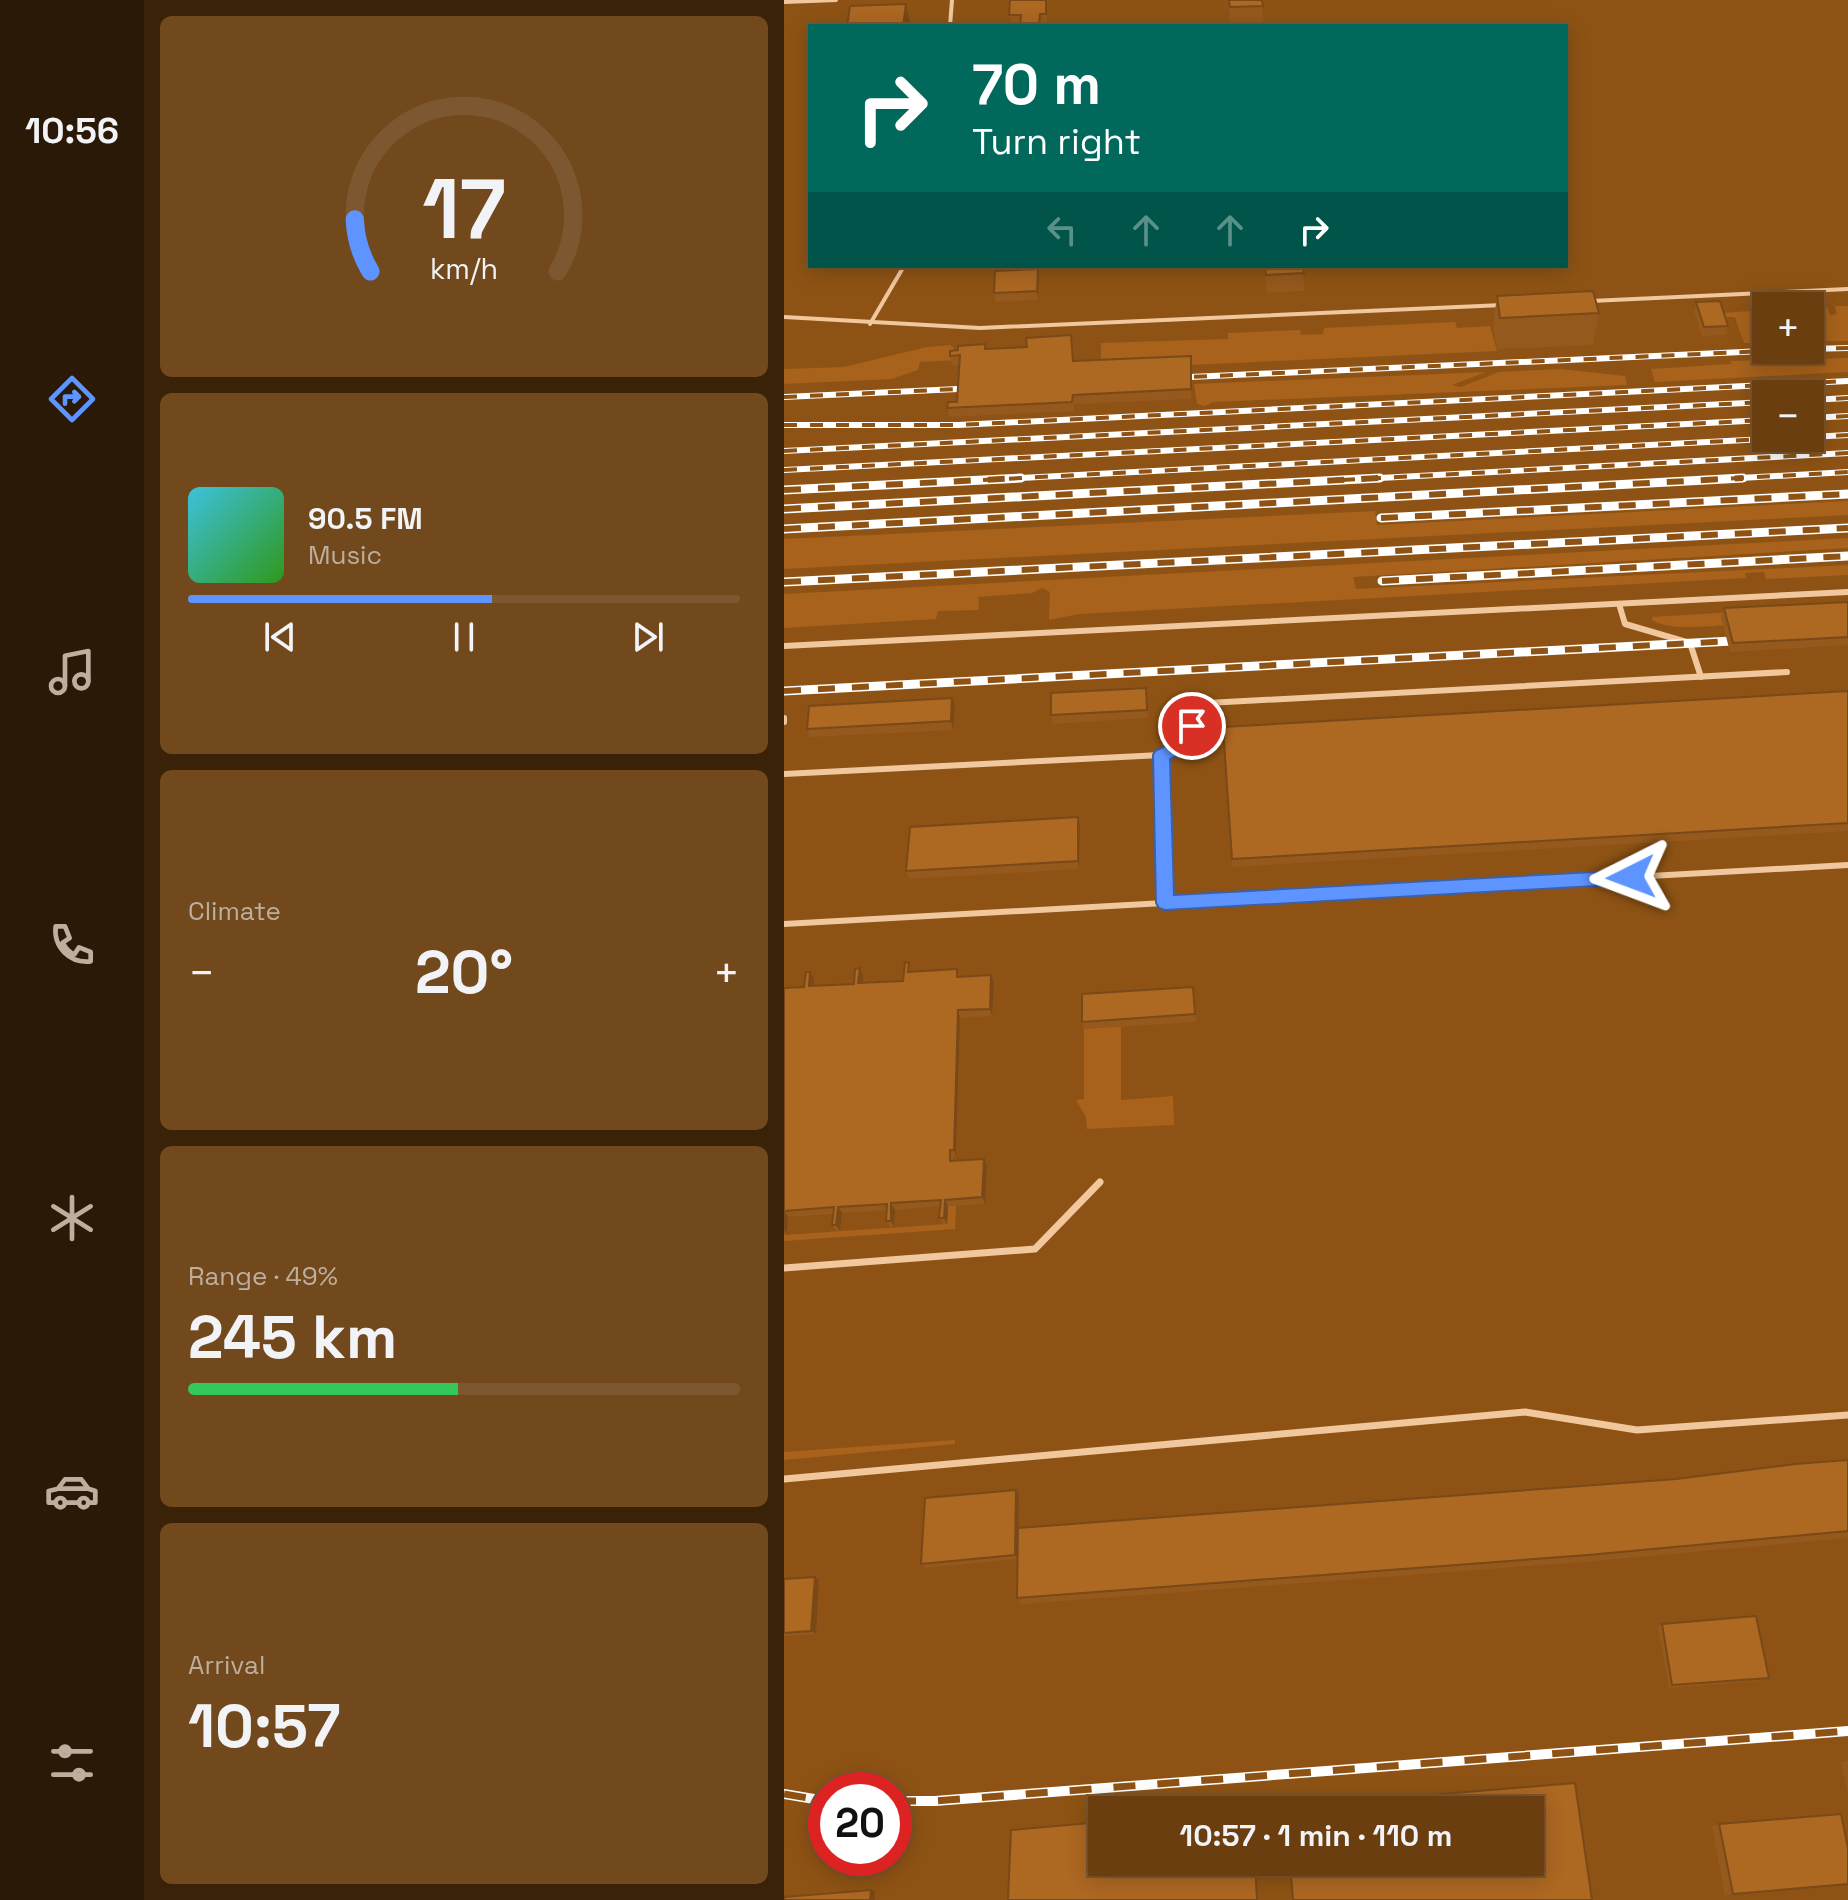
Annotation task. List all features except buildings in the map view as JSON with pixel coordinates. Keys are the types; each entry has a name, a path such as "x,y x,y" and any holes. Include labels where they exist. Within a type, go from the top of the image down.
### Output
{"lane":[{"path":"784,2 836,0"},
{"path":"950,24 952,0"},
{"path":"870,324 903,268"},
{"path":"1580,301 1848,289"},
{"path":"784,317 980,328 1516,304"},
{"path":"784,646 1848,592"},
{"path":"1619,604 1625,624 1690,643 1701,677"},
{"path":"784,774 1161,755 1182,746 1207,703 1787,672"},
{"path":"1161,755 1165,903"},
{"path":"784,924 1848,865"},
{"path":"784,1268 1035,1249 1100,1182"},
{"path":"784,1479 1525,1412 1637,1430 1848,1415"}],"shaded area":[{"path":"1835,306 1848,306 1848,341 1824,341 1824,307 1827,307 1830,315 1837,314"},
{"path":"1752,311 1752,343 1744,343 1735,317 1726,317 1725,313"},
{"path":"1455,322 1457,328 1490,326 1497,351 1101,369 1101,343 1228,339 1228,333 1300,330 1301,335 1323,334 1324,328"},
{"path":"951,345 954,349 951,355 960,360 920,362 918,370 892,379 784,384 784,369 844,367 927,347"},
{"path":"1848,358 1848,372 1655,382 1651,369 1731,364 1731,361 1824,364 1824,359"},
{"path":"1561,369 1625,376 1627,385 1213,402 1205,406 1197,404 1194,384 1486,372 1452,385 1461,387 1499,372"},
{"path":"1848,501 1848,515 784,569 784,539 1375,511 1377,525"},
{"path":"1848,538 1848,548 1353,577 1356,589 1848,565 1848,575 1766,579 1764,572 1745,573 1746,578 1079,614 1049,620 1050,592 1042,588 1032,593 978,597 979,610 938,611 936,619 784,628 784,594"},
{"path":"1848,605 1717,626 1667,625 1652,620 1652,617"},
{"path":"1121,1026 1121,1100 1173,1096 1174,1125 1087,1129 1086,1117 1076,1100 1084,1099 1084,1029"},
{"path":"956,1205 955,1229 784,1241 784,1235 947,1224 948,1206"},
{"path":"955,1440 955,1444 784,1460 784,1452"}],"railway":[{"path":"1824,349 1848,348"},
{"path":"1168,378 1752,352"},
{"path":"784,425 958,425 1848,381"},
{"path":"784,397 980,388"},
{"path":"1824,399 1848,398"},
{"path":"784,451 1752,403"},
{"path":"1824,417 1848,416"},
{"path":"784,470 1752,421"},
{"path":"1824,436 1848,435"},
{"path":"983,480 1752,440"},
{"path":"1359,479 1848,453"},
{"path":"1705,480 1848,472"},
{"path":"784,490 1021,478"},
{"path":"1359,479 1380,478"},
{"path":"784,529 1743,478"},
{"path":"784,509 1359,479"},
{"path":"1342,480 1359,479"},
{"path":"1381,518 1848,494"},
{"path":"784,582 1848,528"},
{"path":"1382,581 1848,556"},
{"path":"784,691 1751,640"},
{"path":"912,1801 1848,1731"},
{"path":"784,1794 808,1798"}],"route":[{"path":"1192,726 1182,746 1161,755 1165,903 1631,877"}]}
